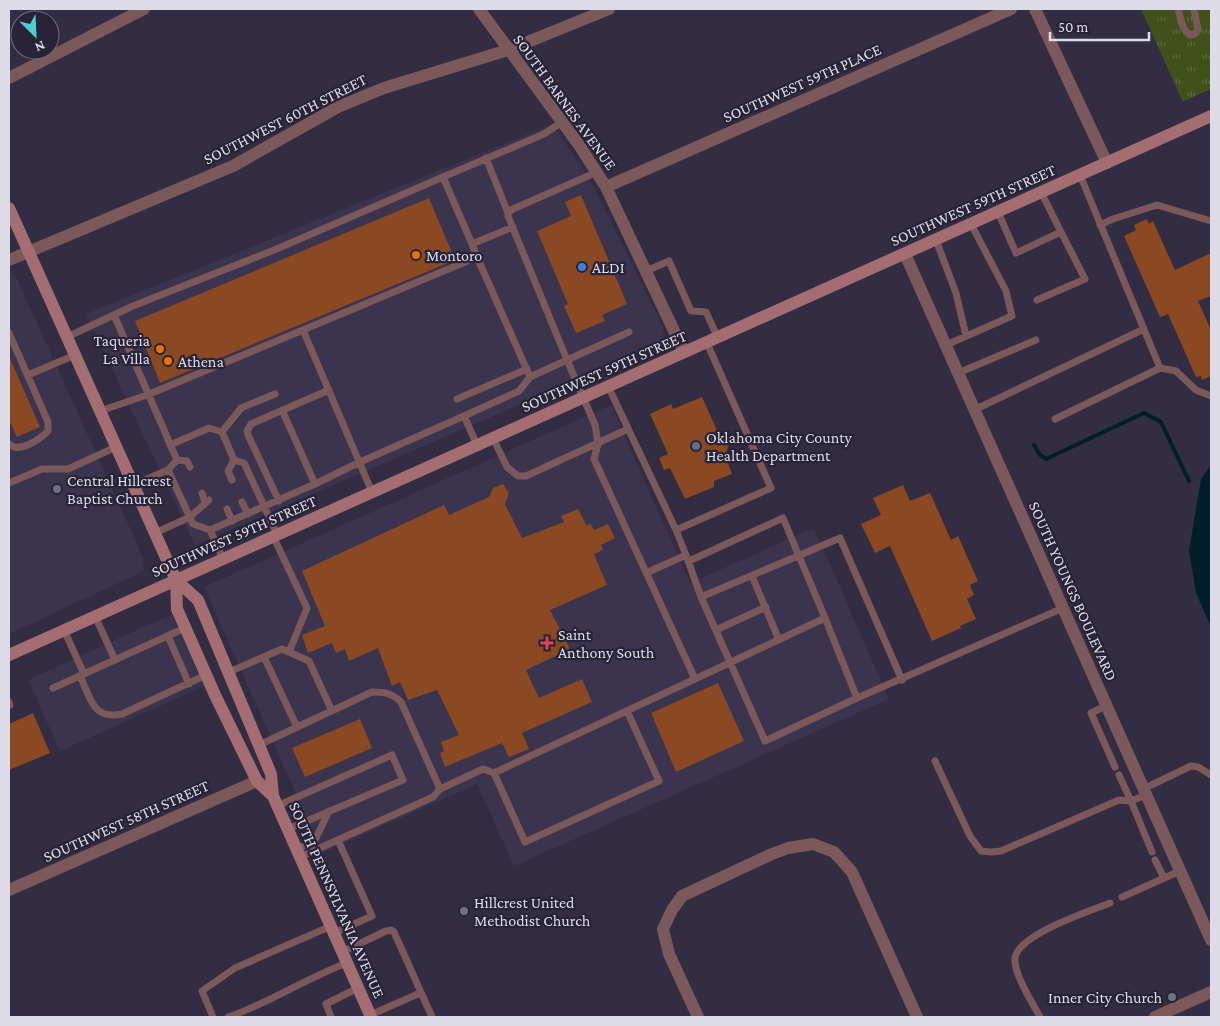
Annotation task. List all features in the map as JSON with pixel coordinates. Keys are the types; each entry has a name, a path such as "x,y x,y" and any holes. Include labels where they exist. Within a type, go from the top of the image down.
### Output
{"main road":[{"name":"SOUTHWEST 59TH STREET","path":"9,654 1211,116"},
{"name":"SOUTH PENNSYLVANIA AVENUE","path":"9,208 176,580 177,609 206,675 257,781 275,801"},
{"name":"SOUTH PENNSYLVANIA AVENUE","path":"176,580 198,600 271,774 275,801 345,958 369,1017"}],"street":[{"path":"9,78 144,9"},
{"name":"SOUTH BARNES AVENUE","path":"479,9 562,122 606,187 684,352"},
{"name":"SOUTHWEST 60TH STREET","path":"9,260 232,166 338,107 384,88 508,50 609,9"},
{"name":"SOUTHWEST 59TH PLACE","path":"606,187 1011,9"},
{"path":"1035,9 1107,163"},
{"name":"SOUTH YOUNGS BOULEVARD","path":"905,254 1211,940"},
{"name":"SOUTHWEST 58TH STREET","path":"9,890 257,781"},
{"path":"698,1017 669,954 663,929 672,910 682,896 772,854 788,848 814,844 834,852 852,872 917,1017"},
{"path":"1155,1017 1211,992"}],"lane":[{"path":"1178,9 1185,32 1190,35 1198,30 1194,9"},
{"path":"66,337 544,134 562,122"},
{"path":"486,158 595,425 598,444 594,459 696,679"},
{"path":"508,212 597,172"},
{"path":"1080,175 1160,368"},
{"path":"443,177 530,377"},
{"path":"1037,300 1085,279 1041,192"},
{"path":"1100,225 1156,205 1211,221"},
{"path":"998,212 1016,253 1061,232"},
{"path":"946,346 1012,316 1006,292 971,224"},
{"path":"472,244 513,227"},
{"path":"936,240 956,293 966,336"},
{"path":"100,411 148,395 477,257"},
{"path":"646,271 668,261 691,311 706,312 712,340 771,488 676,530"},
{"path":"114,315 177,460"},
{"path":"974,410 1144,329"},
{"path":"303,330 372,492"},
{"path":"168,470 193,524 210,530 279,501 360,462 519,391 530,377 629,332"},
{"path":"9,334 48,422 48,430 41,438 18,448 12,447 9,444"},
{"path":"958,373 1036,340"},
{"path":"28,375 74,354"},
{"path":"1056,419 1160,368 1176,371 1196,390 1211,396"},
{"path":"457,400 526,369"},
{"path":"608,386 676,530 701,597 765,741 857,698 902,680 1063,608"},
{"path":"279,501 247,431 251,424 329,390"},
{"path":"222,432 241,408 275,394"},
{"path":"282,410 315,484"},
{"path":"464,416 477,445"},
{"path":"170,445 209,428 222,432 234,460"},
{"path":"493,438 507,467 518,476 526,476 628,429"},
{"path":"9,483 42,469 68,469 116,447"},
{"path":"133,485 168,470 177,460 187,460 190,467"},
{"path":"232,480 228,471 234,460"},
{"path":"234,460 244,463 307,608 289,652"},
{"path":"155,533 190,517 207,501 202,493"},
{"path":"242,502 248,514"},
{"path":"227,509 232,521"},
{"path":"646,573 688,558 783,518 857,698"},
{"path":"210,530 223,559"},
{"path":"701,597 840,538 902,680"},
{"path":"752,576 779,640"},
{"path":"716,630 766,607"},
{"path":"96,616 115,660"},
{"path":"298,853 338,840 433,797 440,789 483,769 494,773 825,618"},
{"path":"53,688 185,628"},
{"path":"64,630 97,711 103,714 111,716 122,714 206,675"},
{"path":"168,636 190,684"},
{"path":"229,672 282,649 310,662 332,711"},
{"path":"264,657 297,727"},
{"path":"259,745 372,692 383,692 395,695 402,702 440,789"},
{"path":"1106,706 1091,713 1115,766"},
{"path":"494,773 525,842 659,781 627,711"},
{"path":"275,801 392,755 403,780 288,829"},
{"path":"935,761 970,836 981,851 991,852 1002,850 1119,800 1131,801 1192,766 1198,767 1211,776"},
{"path":"1119,775 1152,852"},
{"path":"298,853 314,842 329,811"},
{"path":"213,1017 202,991 235,968 332,929 372,916 338,840"},
{"path":"1155,860 1164,878"},
{"path":"1122,897 1180,871"},
{"path":"1040,1017 1020,976 1015,962 1015,954 1022,944 1034,935 1110,903"},
{"path":"228,1017 251,1010 320,973 391,930 394,932 432,1017"},
{"path":"332,1017 326,1004 358,988"},
{"path":"369,1017 420,993"}],"shaded area":[{"path":"553,124 594,187 664,329 662,343 195,545 86,314"},
{"path":"13,270 143,557 144,571 9,634 9,272"},
{"name":"Saint Anthony South","path":"611,405 690,583 814,528 889,699 514,866 477,784 322,853 204,587"},
{"path":"172,614 204,686 60,751 28,680"}],"green space":[{"path":"1141,9 1211,9 1211,89 1183,102"}],"water":[{"path":"1211,465 1211,627 1196,593 1189,551 1201,479"}],"building":[{"name":"ALDI","path":"581,195 627,304 602,315 605,321 576,333 564,306 568,304 537,231 571,216 565,202"},
{"path":"429,198 455,260 160,383 135,321"},
{"path":"1147,219 1149,224 1153,221 1175,270 1211,253 1211,296 1198,301 1211,330 1211,376 1202,380 1201,376 1196,377 1168,314 1160,317 1124,236 1136,230 1134,225"},
{"path":"9,356 40,427 17,437 9,420"},
{"name":"Oklahoma City County Health Department","path":"702,397 721,439 732,435 725,456 732,474 714,481 714,487 685,499 670,468 664,470 659,458 668,454 650,414 671,404 673,409"},
{"path":"503,484 509,493 505,504 522,538 564,522 561,516 578,509 587,526 590,523 594,530 608,524 615,538 601,545 603,550 594,554 607,585 550,610 570,649 526,670 539,698 582,679 592,702 522,733 529,749 509,757 502,743 445,767 440,753 444,751 441,742 459,735 437,690 408,700 400,682 392,686 378,648 349,661 345,649 336,653 332,643 308,653 302,635 325,626 302,571 444,505 449,515 489,497 493,488"},
{"path":"903,485 910,501 930,493 951,540 958,536 978,581 970,585 974,595 967,599 976,619 932,641 890,546 875,553 861,524 881,515 873,498"},
{"path":"718,683 744,741 676,772 651,713"},
{"path":"33,713 50,753 9,770 9,724"},
{"path":"360,719 372,748 305,777 292,748"}],"waterway":[{"path":"1034,445 1040,455 1046,459 1144,413 1161,422 1189,481"}],"place":[{"name":"Montoro","path":"416,255"},
{"name":"ALDI","path":"582,267"},
{"name":"Taqueria La Villa","path":"160,349"},
{"name":"Athena","path":"168,361"},
{"name":"Oklahoma City County Health Department","path":"696,446"},
{"name":"Central Hillcrest Baptist Church","path":"57,489"},
{"name":"Saint Anthony South","path":"547,643"},
{"name":"Hillcrest United Methodist Church","path":"464,911"},
{"name":"Inner City Church","path":"1172,997"}]}
